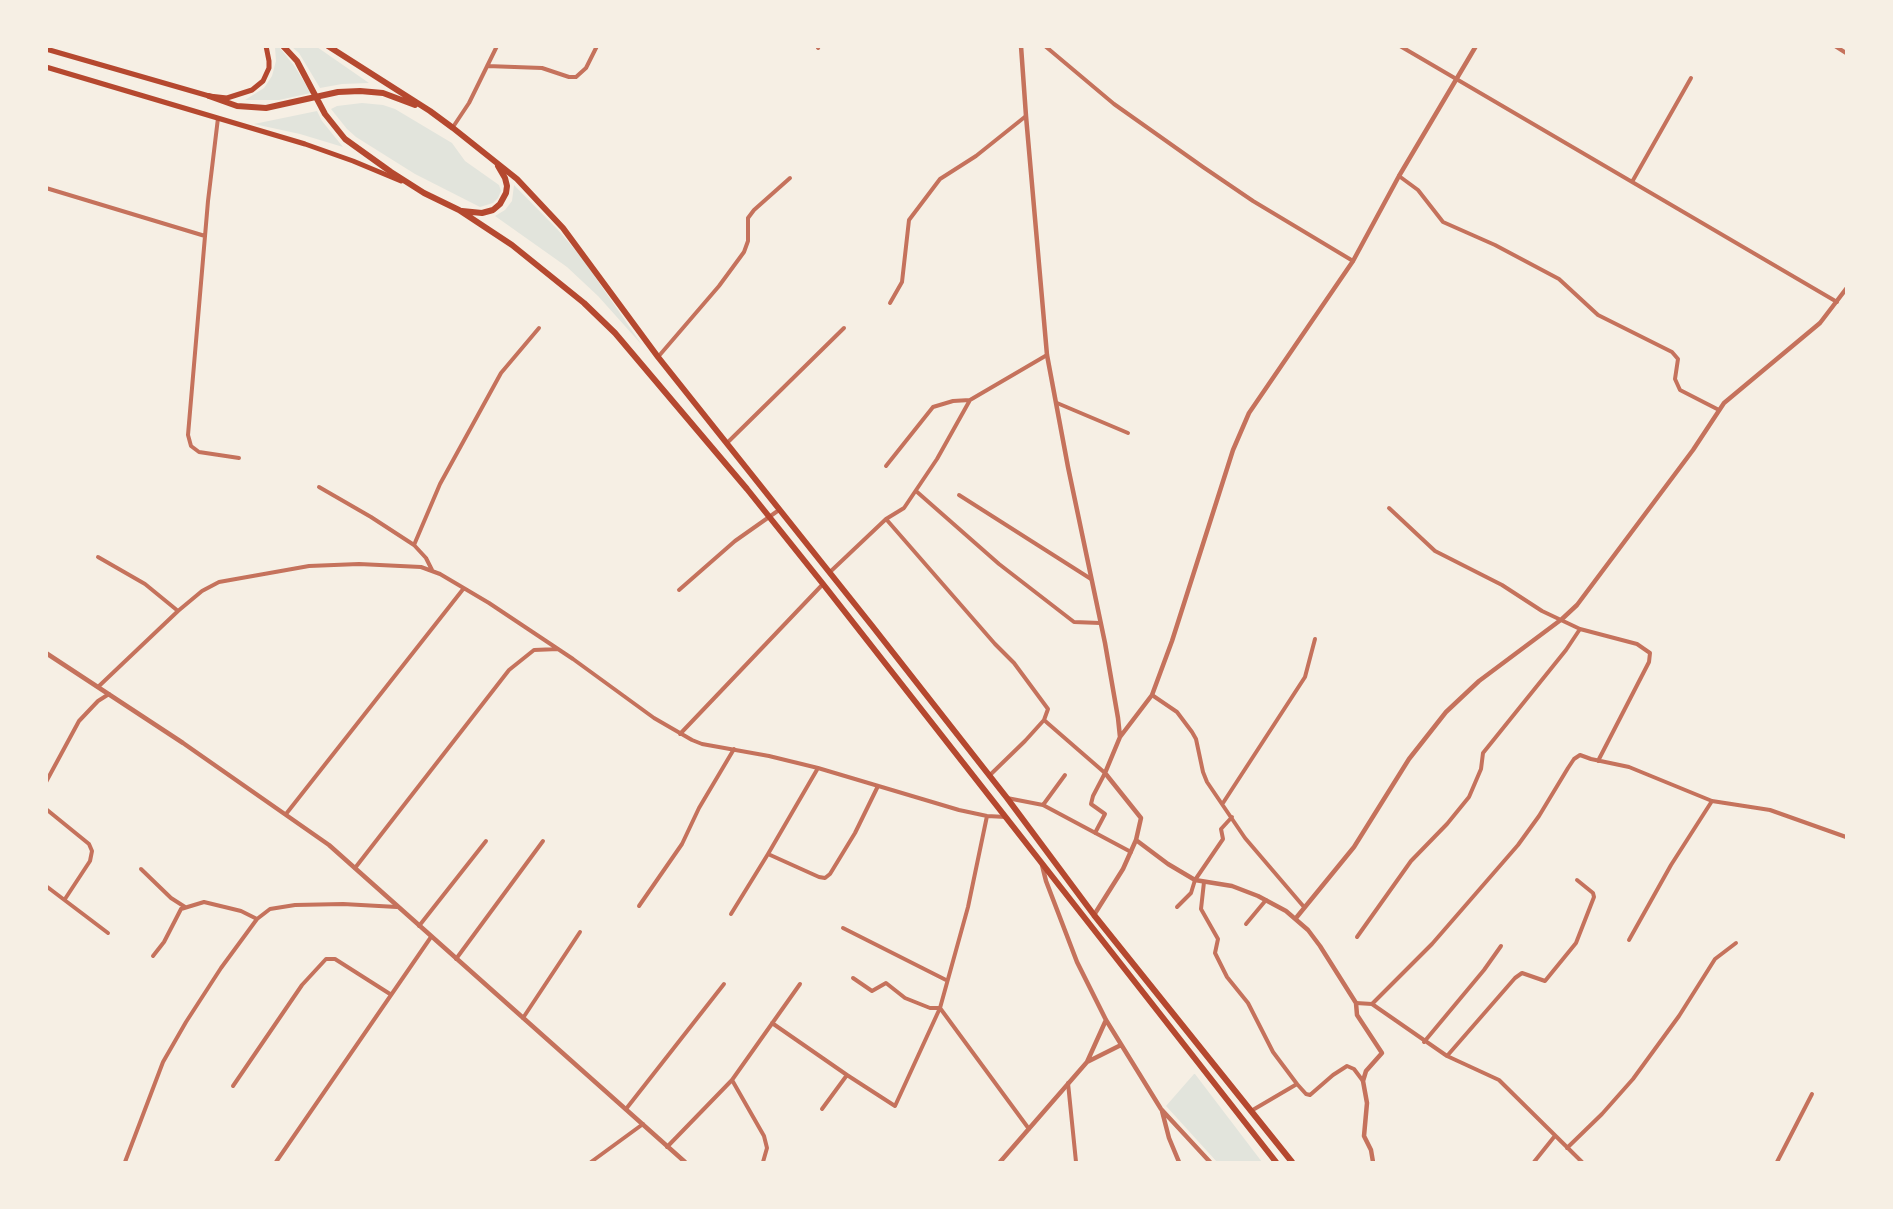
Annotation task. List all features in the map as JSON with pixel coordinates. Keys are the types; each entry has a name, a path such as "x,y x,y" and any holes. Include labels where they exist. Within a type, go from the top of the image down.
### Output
{"highway":[{"path":"283,46 297,61 325,114 345,139 362,153 424,192 459,210 512,245 584,303 615,333 823,584 1174,1035 1276,1162"},
{"path":"328,46 453,128 528,189 562,228 658,357 830,572 1094,915 1292,1162"},
{"path":"209,96 223,102 252,108 274,107 349,91 372,92 394,97 429,111"},
{"path":"459,210 488,212 504,200 505,178 494,161"}],"main road":[{"path":"46,49 209,96 236,96 258,86 267,75 269,61 266,46"},
{"path":"46,67 329,152 377,170 424,192"}],"street":[{"path":"453,128 469,103 497,46"},
{"path":"487,66 542,68 576,77 586,68 597,46"},
{"path":"1022,46 1047,356 1112,681 1120,737"},
{"path":"1045,46 1114,104 1203,167 1253,201 1353,261"},
{"path":"1400,46 1838,302"},
{"path":"1095,833 1105,814 1091,804 1093,796 1120,737 1152,695 1242,426 1353,261 1398,176 1476,46"},
{"path":"1835,46 1846,53"},
{"path":"1632,182 1691,78"},
{"path":"890,303 902,282 909,220 940,179 976,156 1026,116"},
{"path":"218,118 205,236 189,435 191,446 200,452 239,458"},
{"path":"1398,176 1418,190 1443,222 1495,245 1559,279 1598,315 1672,352 1678,359 1675,379 1680,390 1719,410"},
{"path":"658,357 719,286 744,252 748,241 748,218 761,203 790,178"},
{"path":"46,188 205,236"},
{"path":"1296,918 1354,847 1409,759 1446,712 1479,681 1563,619 1577,605 1693,450 1719,410 1733,394 1813,330 1846,290"},
{"path":"414,545 440,484 501,373 539,328"},
{"path":"727,442 844,328"},
{"path":"886,466 933,407 953,401 970,400 1047,356"},
{"path":"830,572 886,519 904,508 970,400"},
{"path":"1057,403 1128,433"},
{"path":"318,487 414,545 426,558 432,571"},
{"path":"916,491 999,564 1074,622 1100,623"},
{"path":"959,495 1091,579"},
{"path":"1389,508 1435,551 1502,585 1542,611 1580,628 1637,644 1650,653 1649,662 1598,761"},
{"path":"679,590 735,541 780,509"},
{"path":"886,519 1014,663 1048,709 1044,720 989,776"},
{"path":"98,556 145,584 178,611"},
{"path":"98,687 178,611 202,591 219,582 309,566 359,564 421,567 464,588 559,650 654,718 702,744 818,768 987,816 1006,817"},
{"path":"680,734 823,584"},
{"path":"286,814 464,588"},
{"path":"1357,937 1411,861 1447,824 1469,797 1481,769 1483,753 1566,650 1580,628"},
{"path":"1223,802 1305,677 1315,639"},
{"path":"355,868 509,670 534,650 559,650"},
{"path":"46,653 329,845 685,1162"},
{"path":"46,782 79,721 98,701 109,694"},
{"path":"1152,695 1177,712 1192,732 1196,739 1207,782 1254,849 1304,907"},
{"path":"1044,720 1105,773 1140,816 1142,822 1115,885 1094,915"},
{"path":"639,906 682,844 699,808 734,749"},
{"path":"1372,1004 1432,944 1518,845 1574,759 1580,755 1629,767 1712,801 1770,810 1846,837"},
{"path":"731,914 818,768"},
{"path":"1043,805 1065,775"},
{"path":"768,854 819,878 827,876 855,833 878,786"},
{"path":"1006,798 1043,805 1131,852"},
{"path":"1629,940 1671,865 1712,801"},
{"path":"46,809 89,844 92,851 90,861 65,899"},
{"path":"772,1023 895,1106 940,1008 968,907 987,816"},
{"path":"1177,907 1191,893 1195,880 1223,839 1221,829 1232,817"},
{"path":"1136,840 1167,864 1195,880 1232,886 1266,900 1296,918 1320,946 1356,1003 1357,1015 1382,1053 1366,1071 1363,1081"},
{"path":"419,926 486,841"},
{"path":"456,959 543,841"},
{"path":"1041,862 1074,954 1106,1020 1161,1109 1209,1162"},
{"path":"141,869 171,898 186,907"},
{"path":"1447,1056 1515,978 1522,973 1545,981 1576,943 1594,897 1593,893 1577,880"},
{"path":"1204,882 1201,909 1218,939 1215,952 1227,976 1248,1003 1273,1052 1297,1084 1306,1094 1310,1095 1347,1066 1354,1069 1363,1081 1367,1103 1364,1136 1371,1150 1373,1162"},
{"path":"46,886 108,933"},
{"path":"1246,924 1266,900"},
{"path":"153,956 164,942 181,909 186,907 204,902 241,911 257,919"},
{"path":"125,1162 163,1062 221,968 257,919 270,909 286,906 343,904 398,907"},
{"path":"843,928 946,980"},
{"path":"523,1018 580,932"},
{"path":"276,1162 431,937"},
{"path":"1567,1148 1633,1079 1679,1016 1715,959 1736,943"},
{"path":"1424,1042 1501,946"},
{"path":"234,1086 302,985 326,959 335,959 390,994"},
{"path":"853,978 872,991 886,983 905,998 930,1008 940,1008"},
{"path":"626,1109 724,984"},
{"path":"667,1147 732,1080 800,984"},
{"path":"1356,1003 1372,1004 1447,1056 1499,1080 1554,1137 1582,1162"},
{"path":"940,1008 1029,1129"},
{"path":"1000,1162 1087,1062 1106,1020"},
{"path":"1087,1062 1121,1046"},
{"path":"822,1109 847,1075"},
{"path":"732,1080 764,1136 767,1148 763,1162"},
{"path":"1068,1083 1076,1162"},
{"path":"1251,1111 1297,1084"},
{"path":"1777,1162 1812,1094"},
{"path":"1161,1109 1179,1162"},
{"path":"591,1162 643,1124"},
{"path":"1534,1162 1554,1137"}],"shaded area":[{"path":"275,47 280,48 295,67 311,93 279,100 245,100 264,88 272,76 276,61"},
{"path":"292,47 317,47 369,83 320,88 299,53"},
{"path":"362,103 395,109 452,143 465,161 499,185 501,191 498,198 493,203 480,207 415,174 356,137 331,109 337,106"},
{"path":"317,111 322,121 343,147 300,134 254,124"},
{"path":"514,185 582,258 642,345 598,296 567,267 495,216 505,210 512,201"},
{"path":"1194,1074 1262,1162 1217,1162 1166,1106"}]}
